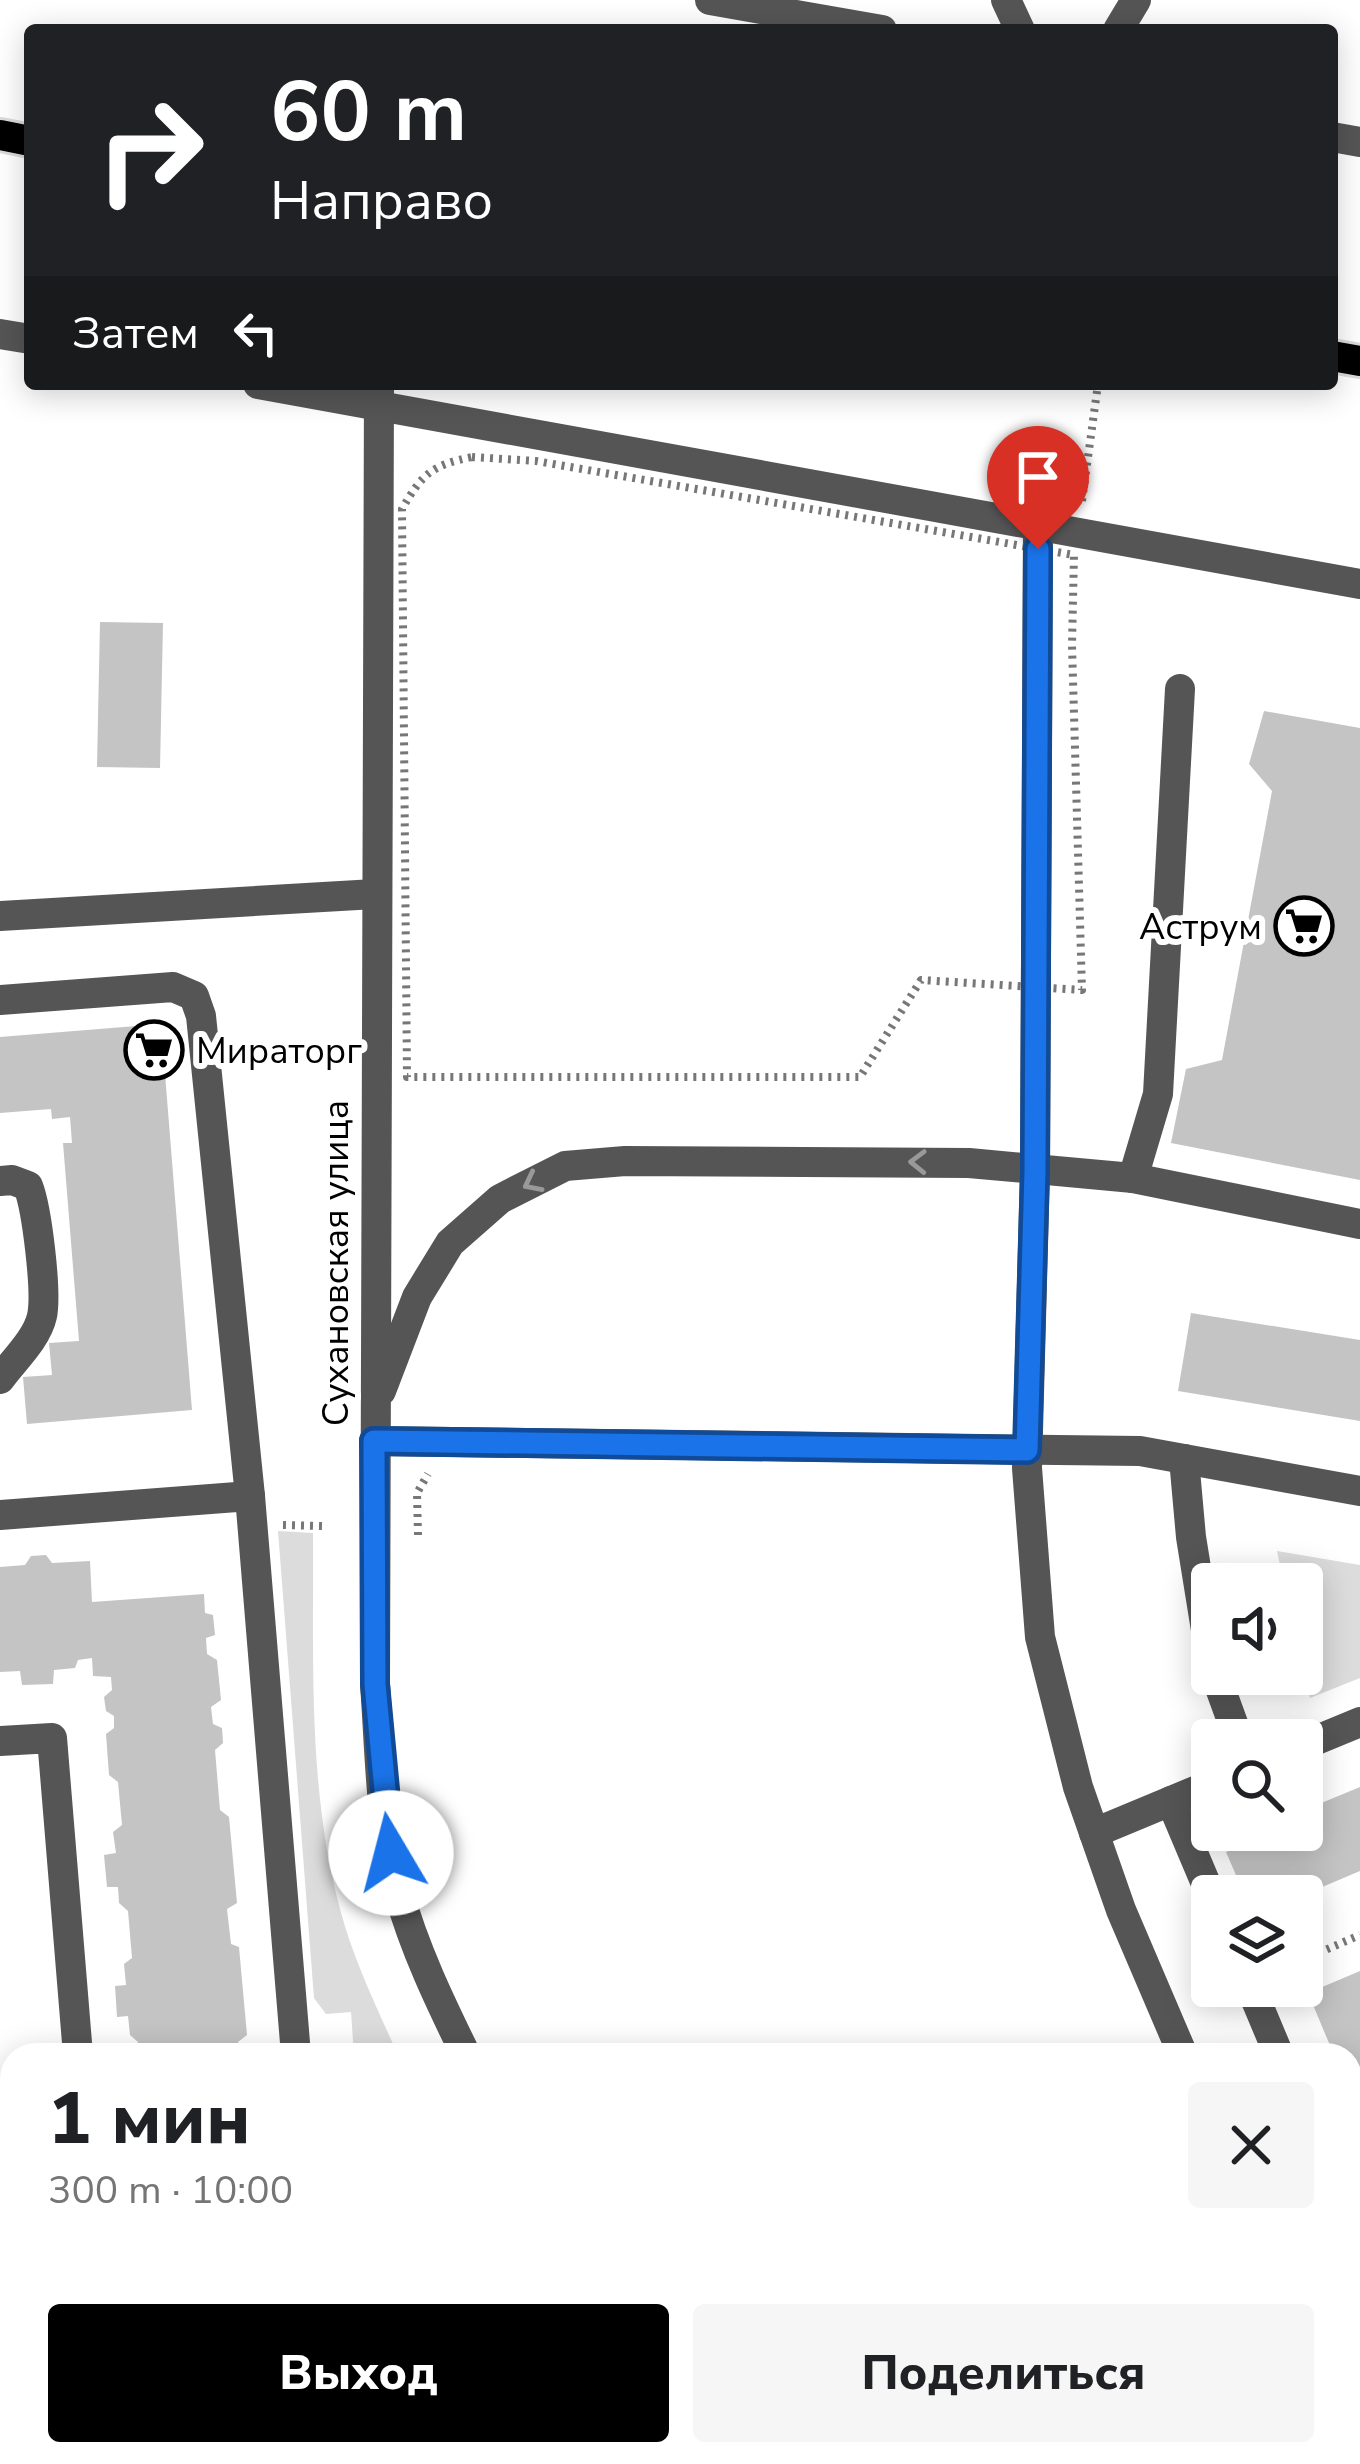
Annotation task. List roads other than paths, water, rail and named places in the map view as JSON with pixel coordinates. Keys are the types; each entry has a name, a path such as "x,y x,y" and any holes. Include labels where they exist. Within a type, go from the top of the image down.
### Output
{"street":[{"path":"710,0 848,24"},
{"path":"318,390 378,396 1038,538 1360,584"},
{"name":"Сухановская улица","path":"378,396 375,1684 385,1817 398,1888 430,1983 460,2043"},
{"path":"1038,538 1035,1171 1027,1450 1040,1637 1078,1787 1121,1910 1178,2043"},
{"path":"1133,1178 1158,1094 1180,689"},
{"path":"0,916 375,894"},
{"path":"0,1000 173,987 194,996 201,1016 250,1496 295,2043"},
{"path":"374,1407 417,1297 450,1244 500,1199 566,1166 625,1161 969,1162 1133,1178 1360,1225"},
{"path":"0,1181 28,1186 34,1202 42,1301 41,1319 33,1334 0,1379"},
{"path":"374,1441 1140,1451 1360,1491"},
{"path":"1184,1459 1198,1563"},
{"path":"0,1515 250,1496"},
{"path":"1323,1737 1360,1722"},
{"path":"0,1742 52,1738 77,2043"},
{"path":"1094,1833 1191,1793"},
{"path":"1171,1801 1202,1875"},
{"path":"1259,2007 1274,2043"}],"place":[{"name":"Аструм","path":"1304,926"},
{"name":"Мираторг","path":"154,1050"}]}
